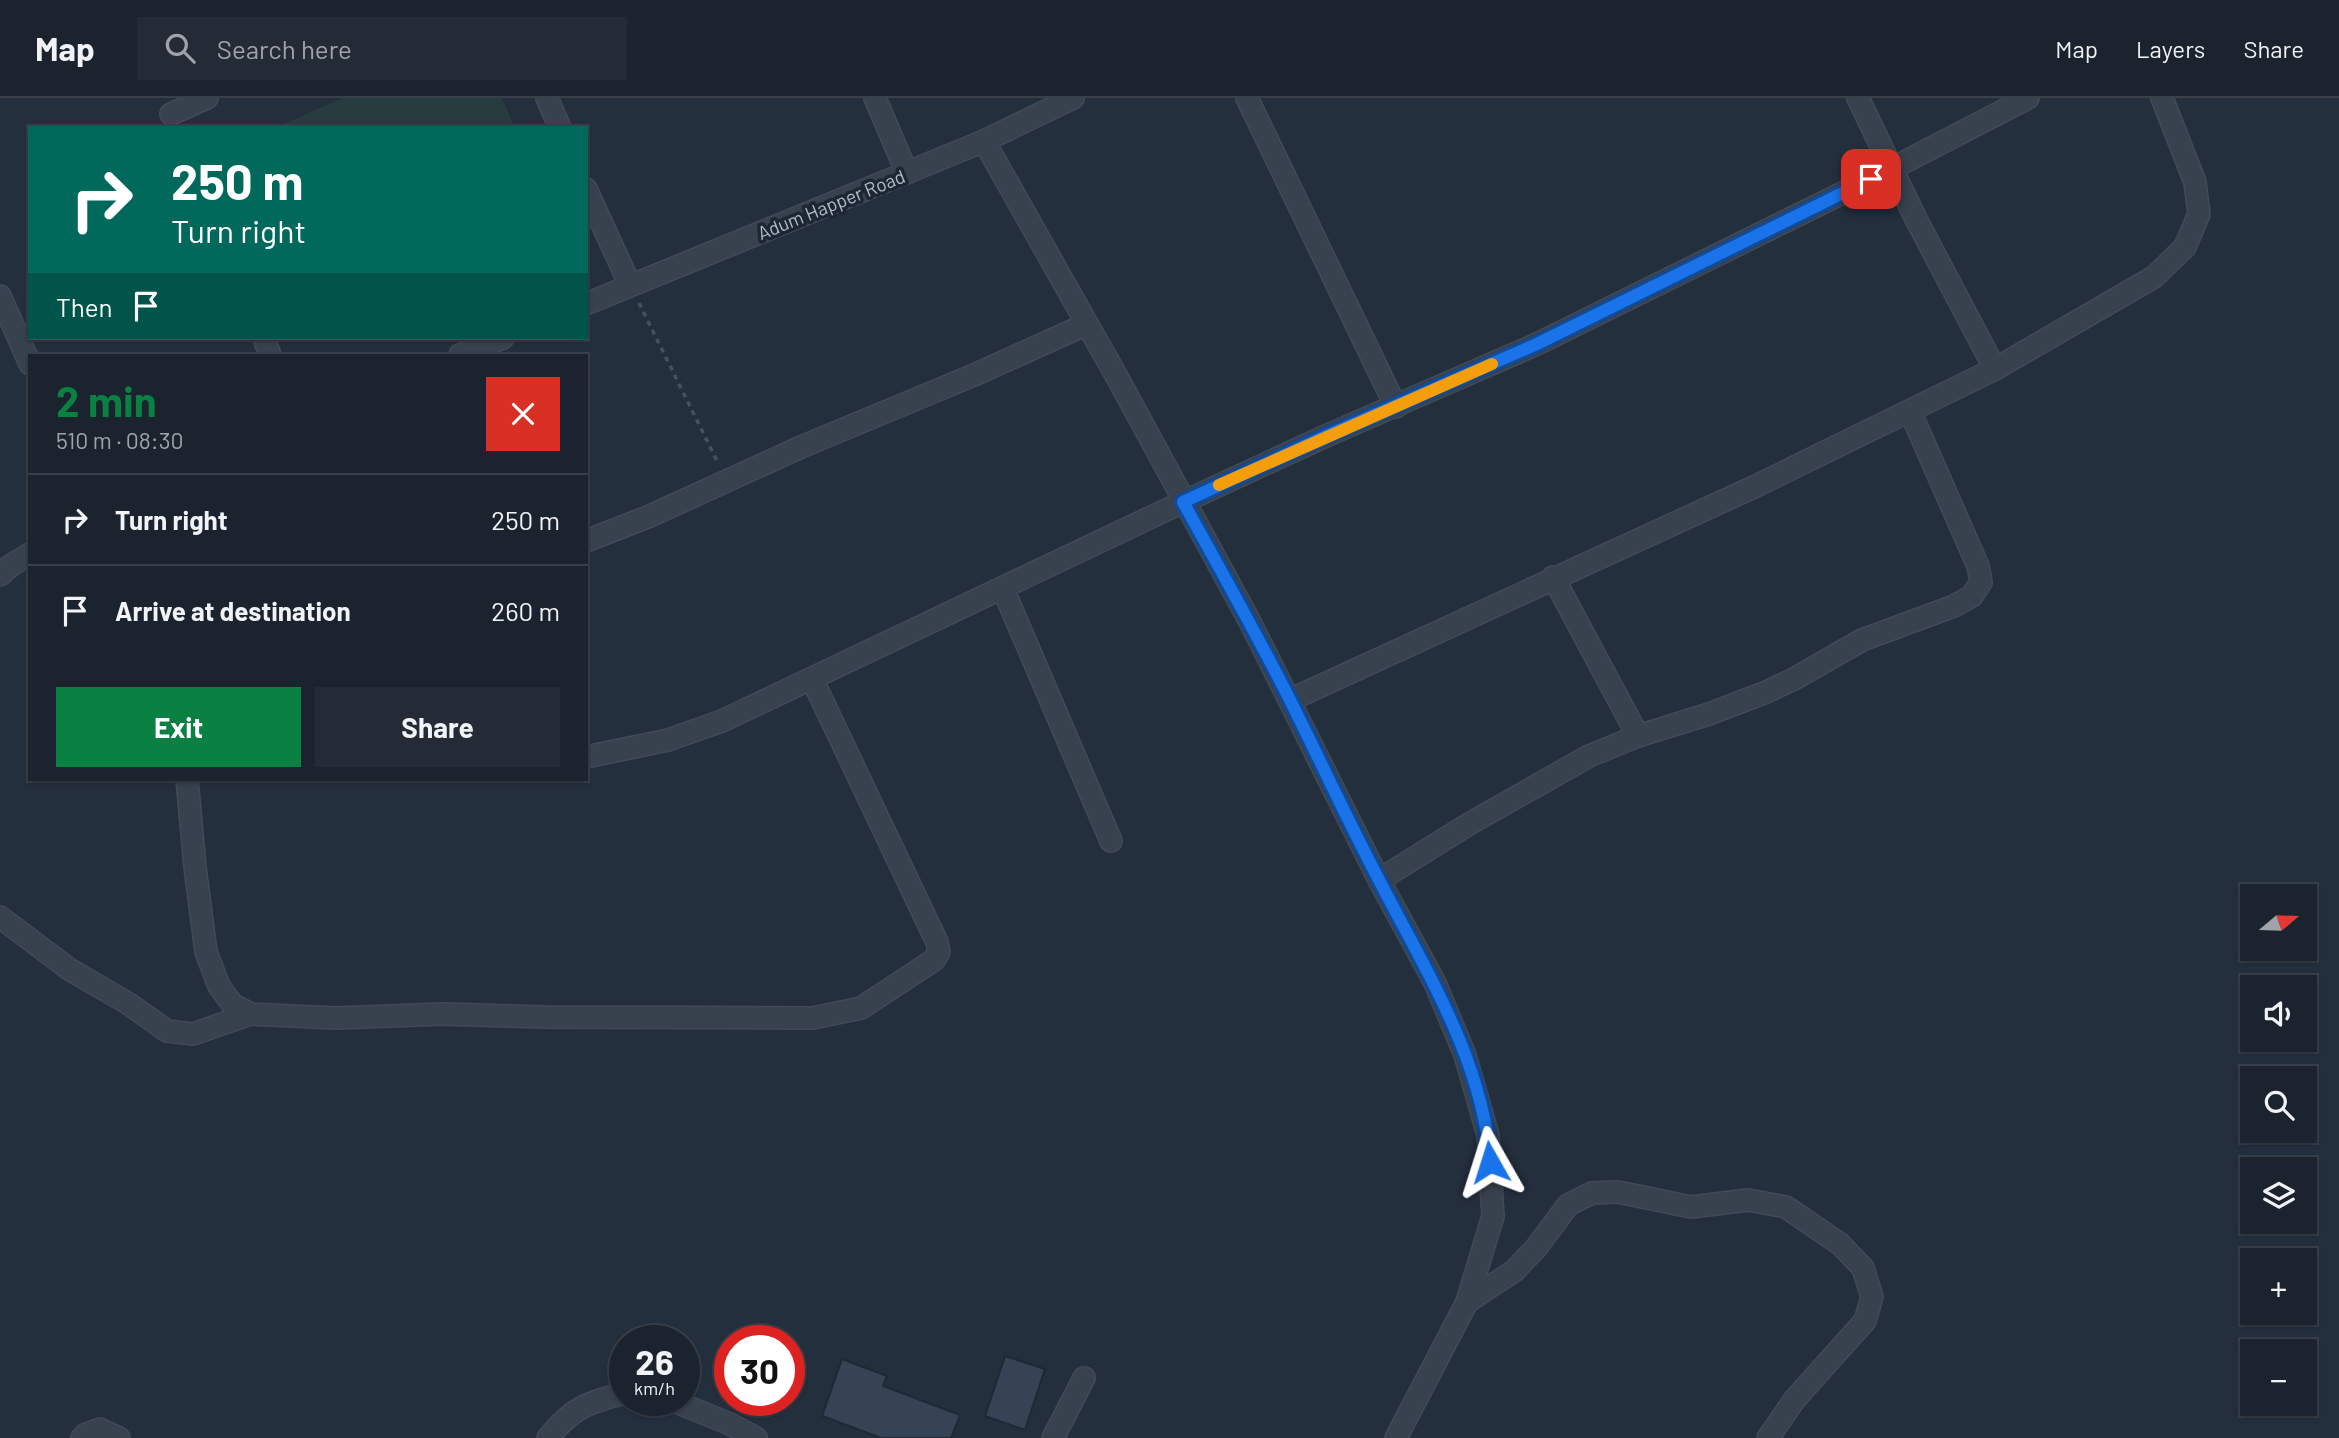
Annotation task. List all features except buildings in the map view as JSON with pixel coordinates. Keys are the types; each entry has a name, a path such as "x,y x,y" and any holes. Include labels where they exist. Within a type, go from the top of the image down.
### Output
{"street":[{"path":"171,113 207,98"},
{"path":"875,98 907,173"},
{"name":"Adum Happer Road","path":"588,303 984,141 1073,98"},
{"path":"1247,98 1396,407"},
{"path":"1858,98 1891,169 1995,369"},
{"path":"588,757 668,740 722,721 1183,502 1573,327 2028,98"},
{"path":"1290,700 1756,486 1910,411 1995,369 2154,276 2185,247 2199,214 2195,182 2162,98"},
{"path":"555,101 560,126"},
{"path":"984,141 1087,324 1290,700 1379,880 1435,983 1465,1055 1488,1135 1493,1216 1467,1302 1396,1438"},
{"path":"588,193 630,285"},
{"path":"1,303 28,360"},
{"path":"588,540 1087,324"},
{"path":"463,354 498,340"},
{"path":"1379,880 1469,824 1589,756 1637,736 1709,714 1764,693 1794,679 1862,639 1954,606 1972,596 1981,582 1978,566 1910,411"},
{"path":"0,576 28,555"},
{"path":"1553,577 1637,736"},
{"path":"1003,589 1111,841"},
{"path":"0,917 69,969 129,1004 167,1031 193,1034 251,1014 337,1018 442,1014 781,1020 847,1012 872,1002 934,960 939,952 937,942 812,679"},
{"path":"188,781 195,867 206,952 219,986 233,1005 251,1014"},
{"path":"1467,1302 1514,1271 1536,1248 1568,1205 1592,1193 1618,1192 1691,1207 1748,1199 1786,1207 1840,1244 1863,1268 1872,1297 1865,1321 1796,1399 1768,1438"},
{"path":"1053,1438 1084,1378"},
{"path":"548,1438 565,1417 594,1401 609,1397"},
{"path":"700,1412 756,1438"},
{"path":"82,1438 100,1429 119,1438"}],"path":[{"path":"630,285 727,482"}],"green space":[{"path":"342,98 502,98 514,126 279,126"}],"slow traffic":[{"path":"1219,485 1492,364"}],"route":[{"path":"1490,1162 1488,1135 1465,1055 1435,983 1379,880 1250,622 1183,502 1537,344 1871,179"}]}
